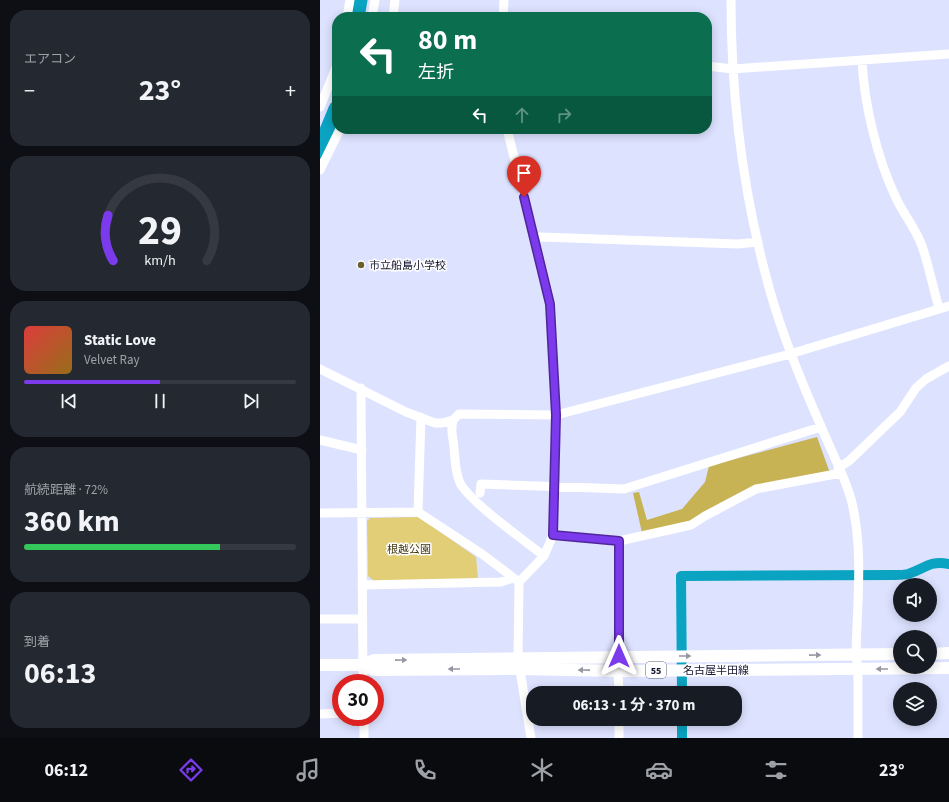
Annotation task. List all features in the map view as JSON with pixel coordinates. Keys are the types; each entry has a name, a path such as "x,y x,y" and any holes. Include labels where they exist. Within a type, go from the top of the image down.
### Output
{"main road":[{"path":"937,654 949,653"},
{"name":"名古屋半田線","path":"320,665 363,665 374,670 519,664 619,656 893,654"},
{"name":"名古屋半田線","path":"519,664 618,671 949,668"}],"street":[{"path":"348,12 350,0"},
{"path":"373,12 375,0"},
{"path":"394,12 396,0"},
{"path":"503,12 504,0"},
{"path":"731,0 733,69 741,159 758,242 770,292 790,354 840,470 850,498 854,516 858,552 856,654 858,669 858,738"},
{"path":"712,67 733,69 949,54"},
{"path":"862,60 863,80 882,166 897,200 920,242 939,308"},
{"path":"320,107 332,77"},
{"path":"320,170 338,134"},
{"path":"362,585 501,582 516,580 544,556 553,535 556,415 550,304 508,134"},
{"path":"535,238 738,244 758,242"},
{"path":"320,369 361,388 406,412 435,423 453,420 459,414 556,415 790,354 949,306"},
{"path":"553,535 619,541 691,525 756,489 840,470 900,412 916,388 926,379 949,366"},
{"path":"361,388 364,674"},
{"path":"418,512 421,417"},
{"path":"453,420 451,432 454,443 457,474 461,485 488,511 544,556"},
{"path":"480,493 481,484 624,489 821,427"},
{"path":"320,440 362,450"},
{"path":"320,513 418,512 482,554 516,580"},
{"path":"619,541 619,656"},
{"path":"516,580 519,664 531,738"},
{"path":"320,619 362,619"},
{"path":"618,671 619,686"},
{"path":"320,714 332,713"},
{"path":"364,726 364,738"},
{"path":"619,726 620,738"}],"green space":[{"name":"根越公園","path":"419,517 476,557 478,579 374,581 368,576 367,521 370,518"}],"shaded area":[{"path":"817,437 830,473 756,486 688,523 642,533 633,493 639,492 647,520 682,509 705,482 709,466"}],"waterway":[{"path":"357,12 359,0"},
{"path":"320,150 332,121"},
{"path":"682,686 681,576 902,575 914,572 932,564 949,564"},
{"path":"682,726 682,738"}],"place":[{"name":"市立船島小学校","path":"361,265"}],"route":[{"path":"524,197 550,304 556,415 553,535 619,541 619,656"}]}
